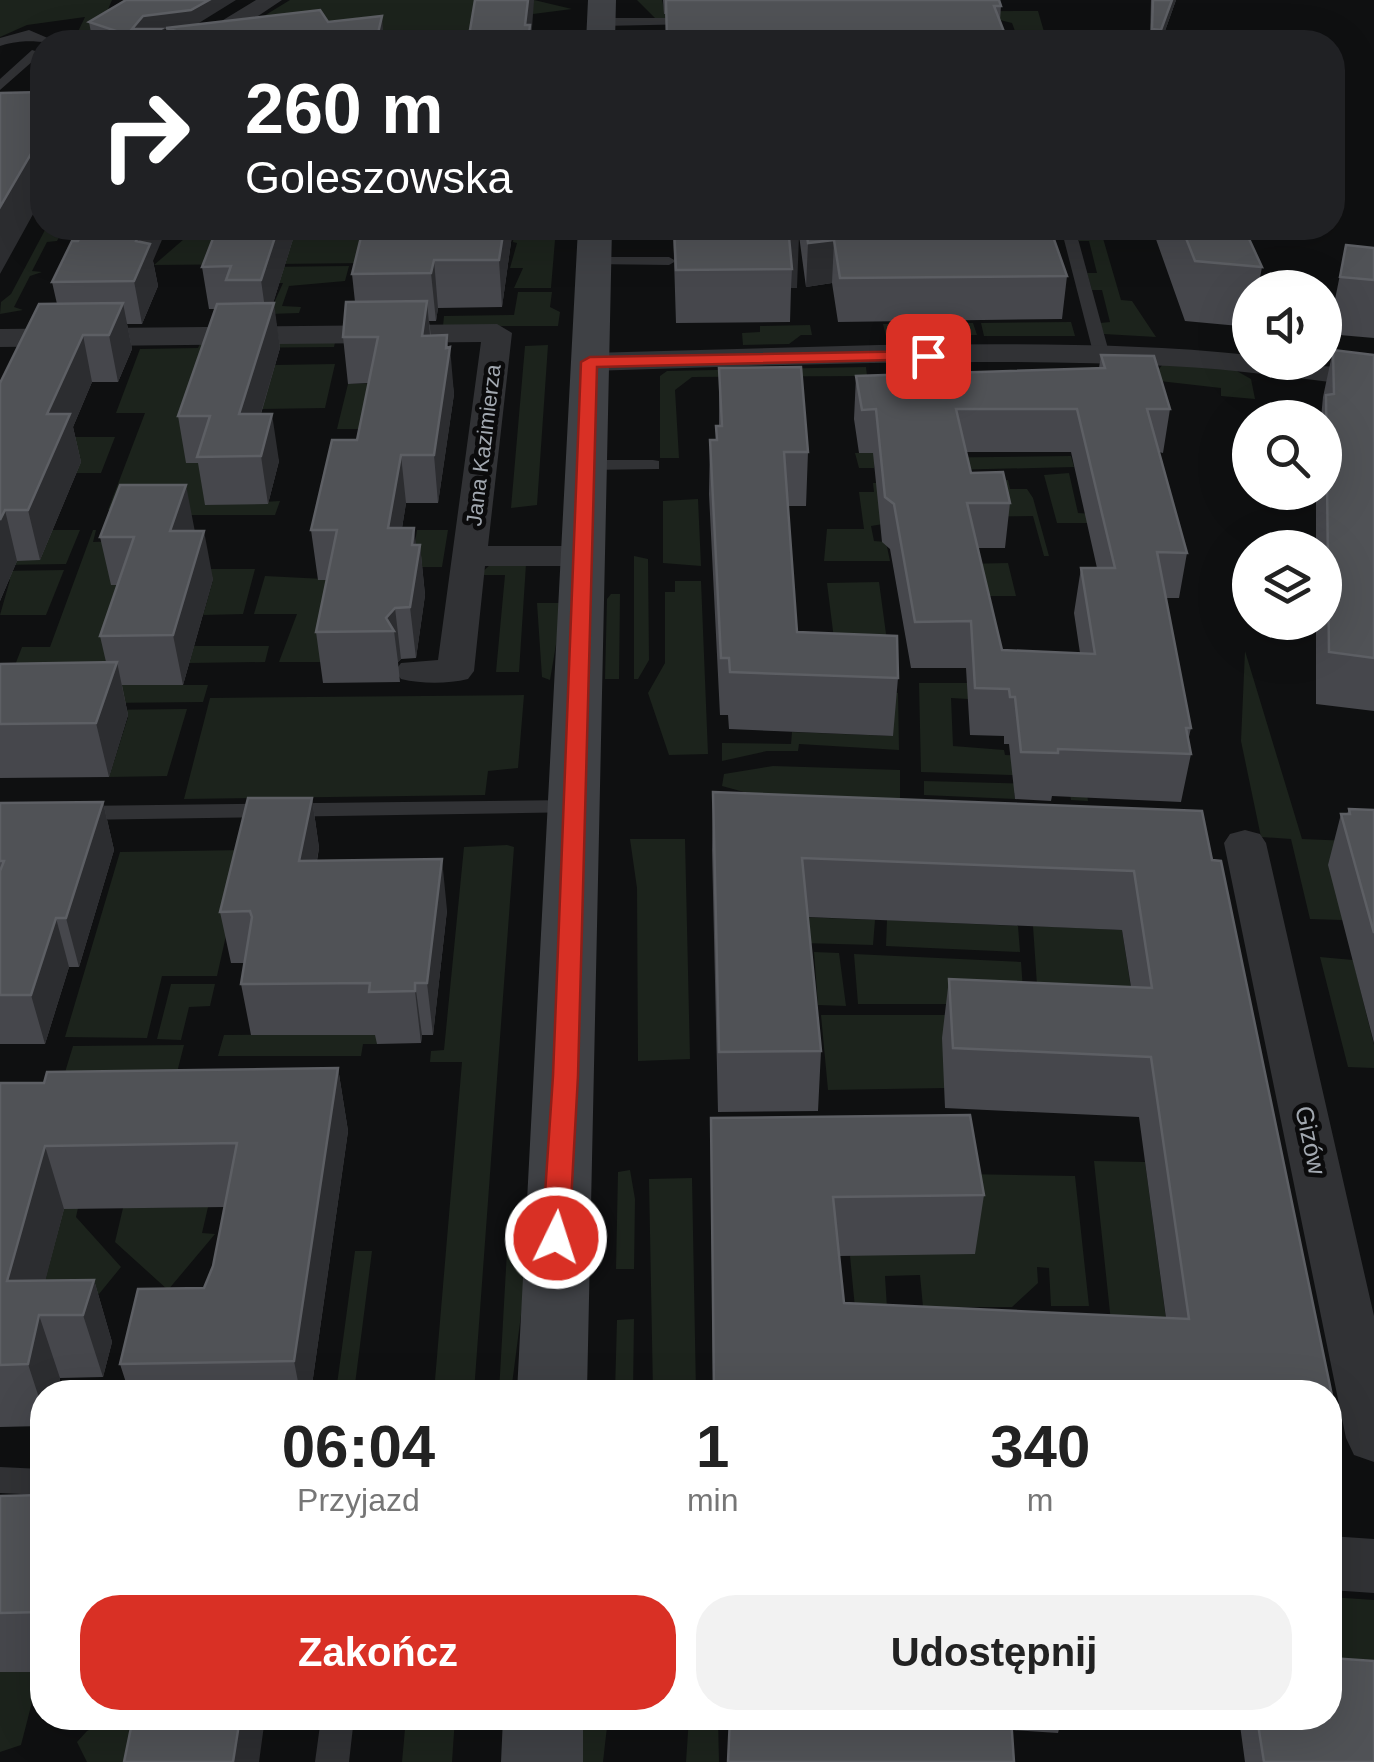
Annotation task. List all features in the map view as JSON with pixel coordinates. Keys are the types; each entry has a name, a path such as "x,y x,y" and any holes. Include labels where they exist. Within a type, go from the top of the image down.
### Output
{"street":[{"path":"222,30 271,0"},
{"path":"552,1380 594,244"},
{"name":"Jana Kazimierza","path":"0,369 9,338 497,333 455,671 414,672"},
{"path":"590,362 782,356 1102,356 1173,358 1374,378"},
{"name":"Jana Kazimierza","path":"469,556 583,556"},
{"name":"Gizów","path":"1245,843 1374,1438"},
{"path":"1342,1564 1374,1566"},
{"path":"542,1762 543,1730"}],"lane":[{"path":"598,13 702,22"},
{"path":"0,42 30,34"},
{"path":"0,51 30,52"},
{"path":"0,86 30,60"},
{"path":"1071,240 1102,356"},
{"path":"594,244 668,261"},
{"path":"585,465 653,464"},
{"path":"60,813 574,807"},
{"path":"0,1480 30,1481"},
{"path":"332,1762 336,1730"}],"shaded area":[{"path":"0,0 112,0 99,30 79,30 85,17 27,25 0,37"},
{"path":"290,0 534,0 572,9 533,14 500,30 241,30"},
{"path":"637,0 662,0 665,13 1038,11 1044,30 1015,30 1012,23 1000,20 656,19"},
{"path":"40,240 58,240 47,242 32,271 42,272 30,276 14,307 23,310 0,314 1,302 11,294"},
{"path":"183,240 275,240 267,264 154,265"},
{"path":"283,240 401,240 400,245 367,263 274,264"},
{"path":"555,240 551,288 514,288 523,268 510,268 517,243 513,242"},
{"path":"1104,240 1121,300 1132,301 1156,337 1104,334 1100,323 1110,322 1102,290 1092,290 1087,273 1097,273 1089,241 1079,241"},
{"path":"349,266 345,281 289,286 282,306 301,307 299,313 269,314 283,283 257,283 262,267"},
{"path":"518,292 552,292 550,307 560,312 558,326 443,326 444,316 514,315"},
{"path":"1071,322 1075,336 984,336 981,323"},
{"path":"973,323 977,335 886,336 883,324"},
{"path":"810,325 812,335 801,335 789,344 743,345 742,333 760,332 760,326"},
{"path":"336,338 334,347 225,348 188,463 218,462 206,505 280,501 275,515 147,515 143,510 108,510 145,413 116,413 140,349 198,348 202,340"},
{"path":"548,345 537,505 511,508 525,346"},
{"path":"335,364 325,408 262,409 275,365"},
{"path":"1163,364 1232,370 1232,380 1251,380 1255,399 1221,396 1221,388 1089,373 1091,367 1159,369"},
{"path":"866,367 867,376 692,377 675,390 679,458 660,458 660,376 667,371"},
{"path":"384,383 374,429 337,429 348,384"},
{"path":"69,437 115,437 101,473 76,473"},
{"path":"908,452 910,458 1071,456 1074,467 907,471 874,464 874,468 859,468 855,453"},
{"path":"1069,473 1078,513 1092,514 1094,523 1057,523 1044,475"},
{"path":"1008,480 1010,489 1027,489 1033,498 1049,556 1044,556 1033,516 925,517 871,526 874,541 886,542 890,561 824,561 827,529 864,529 859,492 874,492 873,483"},
{"path":"698,499 701,566 663,563 663,501"},
{"path":"0,530 80,530 66,564 0,565"},
{"path":"93,530 93,542 117,541 144,585 111,685 208,685 203,702 0,704 22,647 50,647"},
{"path":"417,530 448,530 442,567 411,567"},
{"path":"634,556 648,559 649,660 638,679 634,679"},
{"path":"1008,563 1016,596 974,596 963,564"},
{"path":"526,564 519,672 496,672 505,575 479,575 490,565"},
{"path":"182,569 255,569 243,614 203,615 213,580"},
{"path":"64,570 46,615 0,615 10,580 0,571"},
{"path":"265,576 344,580 327,662 279,662 297,614 254,614"},
{"path":"675,581 701,581 708,754 669,755 648,693 665,663 665,592 675,592"},
{"path":"879,582 889,656 834,639 827,583"},
{"path":"611,594 620,594 619,679 605,679 607,599"},
{"path":"537,603 563,603 550,680 542,677"},
{"path":"194,646 269,646 265,662 189,663"},
{"path":"1245,651 1302,839 1374,842 1342,920 1310,919 1291,839 1261,837 1241,741"},
{"path":"919,683 996,683 968,699 951,698 953,746 1004,750 1005,755 1082,758 1088,801 1071,800 1067,777 921,772"},
{"path":"893,692 898,693 899,750 799,744 798,751 767,751 722,761 722,743 791,744 792,732 893,736"},
{"path":"524,695 518,768 488,771 485,795 184,799 210,698"},
{"path":"187,709 167,776 109,777 128,717 96,710"},
{"path":"773,766 900,770 900,800 755,795 722,786 724,774"},
{"path":"924,781 1039,784 1014,793 1015,799 924,795"},
{"path":"630,839 685,839 690,1059 638,1061 637,888"},
{"path":"464,847 514,847 475,1380 435,1380 462,1062 430,1062 431,1051 444,1050"},
{"path":"245,850 217,976 162,976 147,1038 65,1037 120,852"},
{"path":"800,917 875,920 873,945 802,943"},
{"path":"887,920 1018,926 1020,952 886,946"},
{"path":"1033,926 1122,930 1140,1047 945,1088 828,1090 821,1015 1039,1015"},
{"path":"814,952 839,953 846,1006 818,1005"},
{"path":"854,954 1021,962 1024,1004 858,1004"},
{"path":"1320,957 1353,960 1374,1045 1374,1068 1348,1067"},
{"path":"171,984 215,984 210,1006 189,1007 181,1040 157,1039"},
{"path":"378,1034 377,1044 363,1044 361,1056 218,1056 224,1035"},
{"path":"184,1045 172,1092 0,1093 59,1092 73,1046"},
{"path":"1094,1161 1145,1162 1174,1379 1115,1360"},
{"path":"630,1170 635,1199 634,1269 616,1269 618,1172"},
{"path":"962,1174 1075,1176 1089,1306 1051,1306 1049,1268 1037,1267 1038,1283 1012,1307 923,1307 920,1275 885,1276 887,1308 855,1308 850,1256"},
{"path":"692,1178 696,1380 653,1380 649,1179"},
{"path":"208,1207 202,1233 215,1234 168,1290 115,1242 123,1208"},
{"path":"64,1208 78,1208 76,1217 121,1267 99,1294 40,1295"},
{"path":"509,1216 532,1230 513,1380 500,1380"},
{"path":"355,1251 372,1251 356,1380 338,1380"},
{"path":"634,1319 633,1380 615,1380 617,1320"},
{"path":"1342,1598 1374,1600 1374,1698 1342,1696"},
{"path":"30,1671 30,1710 21,1745 0,1752 0,1672"},
{"path":"161,1730 155,1762 87,1762 77,1742 87,1731"},
{"path":"405,1730 454,1730 452,1762 402,1762"},
{"path":"581,1730 607,1730 603,1762 578,1762"},
{"path":"688,1730 718,1730 719,1762 686,1762"}],"building":[{"path":"126,0 209,0 191,10 143,16 132,29 159,30 113,30 89,22"},
{"path":"475,0 528,0 525,25 530,25 529,30 470,30"},
{"path":"666,0 999,0 1001,6 994,6 1003,30 667,30"},
{"path":"1153,0 1172,0 1161,30 1152,29"},
{"path":"320,10 328,22 382,16 379,30 166,28"},
{"path":"30,92 30,156 0,207 0,93"},
{"path":"136,240 150,244 134,281 52,282 72,241"},
{"path":"212,240 274,240 261,280 226,280 231,266 202,267"},
{"path":"360,240 502,240 499,260 434,260 431,273 352,274"},
{"path":"675,240 789,240 792,269 676,270"},
{"path":"834,240 1054,240 1067,276 840,278"},
{"path":"1187,240 1250,240 1262,267 1195,261"},
{"path":"1346,245 1374,248 1374,280 1342,277"},
{"path":"427,301 422,336 447,335 446,348 450,347 434,455 401,455 388,528 414,528 412,545 420,545 410,607 395,608 386,618 394,631 316,632 337,530 311,530 332,440 357,440 378,337 343,337 346,302"},
{"path":"123,303 109,335 83,335 47,414 70,414 28,510 5,510 0,520 0,383 39,304"},
{"path":"274,303 239,414 272,414 261,456 197,457 210,416 178,416 217,304"},
{"path":"1342,351 1374,355 1374,658 1329,652 1329,640 1342,640 1342,530 1328,530 1327,510 1342,510 1342,400 1326,400 1326,395 1334,394 1334,380 1342,380"},
{"path":"1101,355 1154,356 1170,409 1147,409 1187,553 1157,552 1191,728 1186,728 1191,754 1058,749 1058,753 1021,752 1015,697 1010,697 1009,689 975,688 971,621 915,622 894,504 885,497 876,409 862,410 856,376 1105,368","holes":["956,409 1077,409 1115,568 1081,568 1095,654 1002,650 967,503 1010,503 1003,472 971,473"]},
{"path":"801,367 808,452 784,452 797,632 897,636 898,678 730,672 729,658 721,658 710,440 717,440 716,426 722,426 719,368"},
{"path":"120,485 186,485 170,531 204,531 173,635 100,636 134,537 100,537"},
{"path":"117,662 96,723 0,724 0,664"},
{"path":"713,792 1202,811 1212,860 1221,861 1329,1380 714,1380 711,1118 970,1115 984,1195 833,1197 844,1303 1189,1319 1151,1057 953,1048 949,979 1152,988 1134,871 802,858 821,1051 719,1052"},
{"path":"248,798 312,798 299,861 442,859 427,983 415,983 415,991 369,992 370,983 241,984 252,917 250,911 220,912"},
{"path":"103,802 66,918 56,918 31,995 0,995 0,871 4,861 0,861 0,803"},
{"path":"1349,809 1374,810 1374,933 1341,814 1350,814"},
{"path":"338,1068 294,1361 120,1364 138,1289 204,1288 213,1266 237,1143 45,1146 7,1281 94,1280 83,1315 39,1315 28,1364 0,1365 0,1083 44,1083 47,1072"},
{"path":"30,1495 30,1612 0,1613 0,1496"},
{"path":"1342,1659 1374,1661 1374,1762 1264,1762 1259,1730 1342,1730"},
{"path":"131,1730 238,1730 233,1762 124,1762"},
{"path":"729,1730 1012,1730 1014,1762 728,1762"}],"route":[{"path":"556,1238 566,1076 590,362 928,356"}]}
